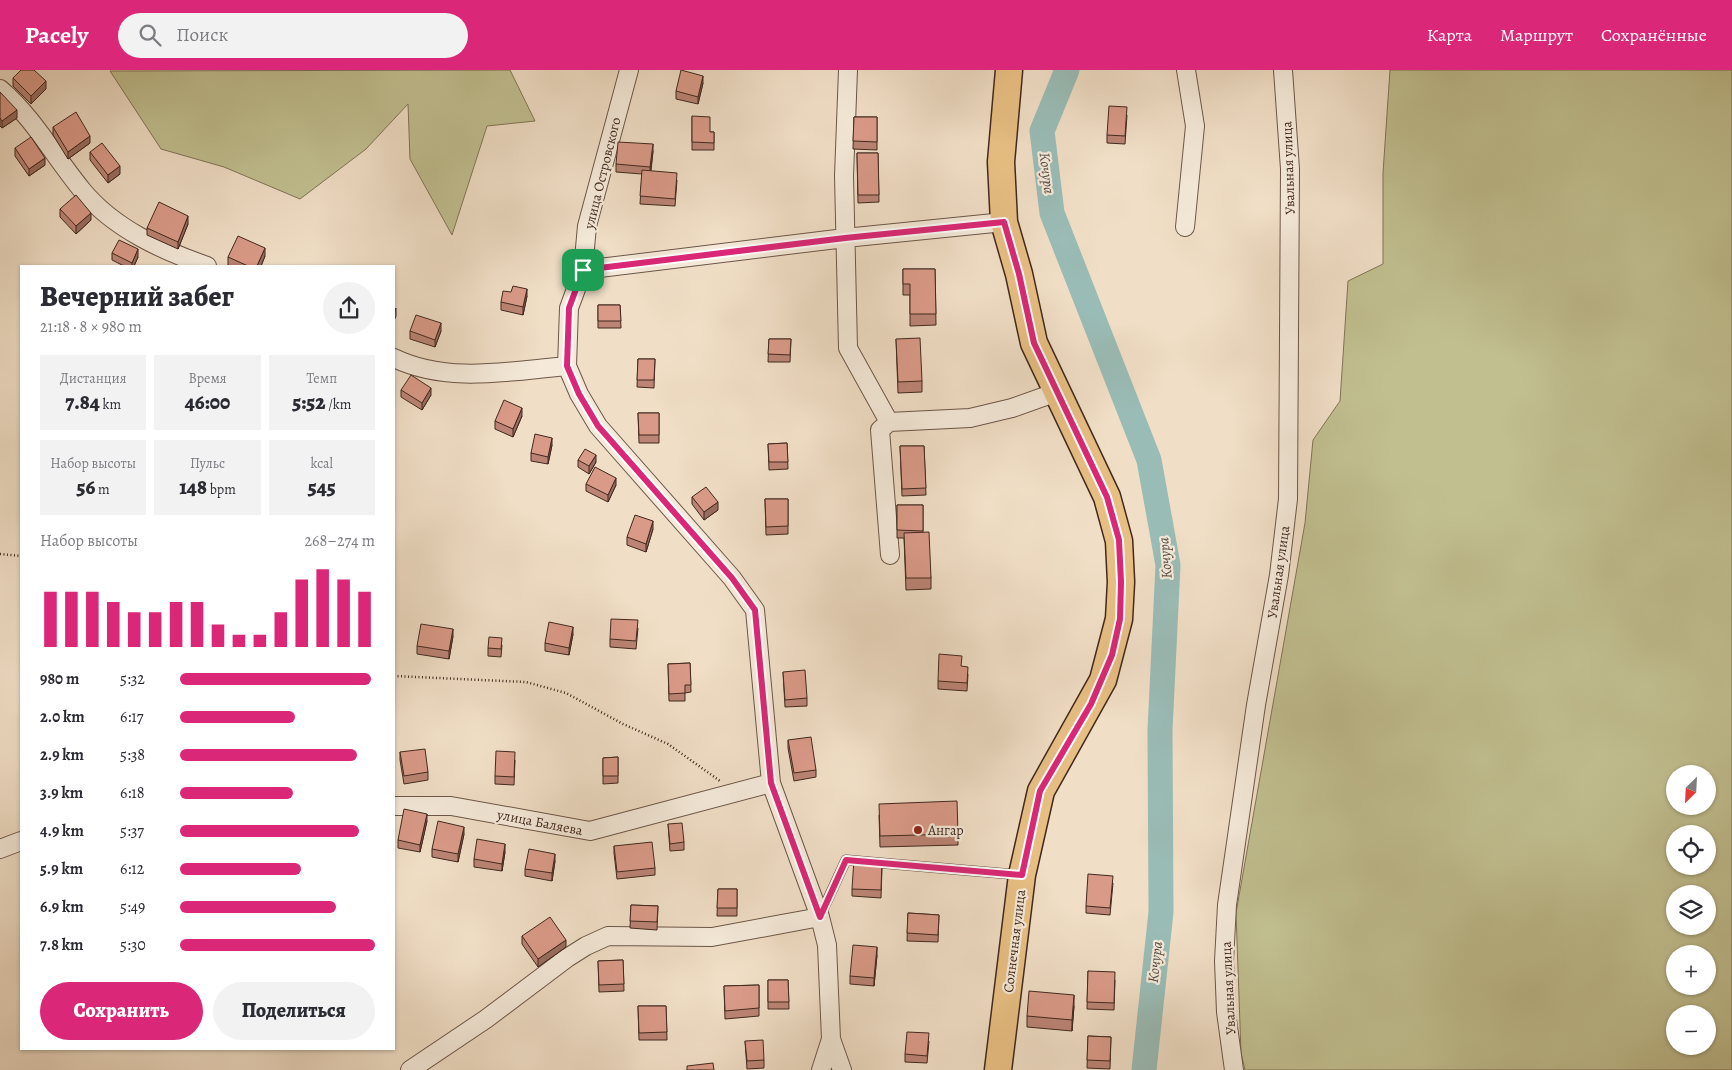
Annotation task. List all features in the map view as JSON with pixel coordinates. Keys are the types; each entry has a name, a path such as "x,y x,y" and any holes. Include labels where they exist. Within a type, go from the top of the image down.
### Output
{"main road":[{"name":"Солнечная улица","path":"998,1070 1022,875 1040,791 1103,680 1120,619 1121,582 1119,540 1107,497 1034,343 1019,274 1004,222 1001,162 1008,70"}],"street":[{"name":"улица Островского","path":"629,70 587,226 583,270 569,308 567,366 579,394 598,426 732,578 755,610 771,783 820,917 827,945 831,1039 842,1070"},
{"path":"848,70 844,176 848,348 889,422"},
{"path":"1185,227 1195,126 1186,70"},
{"name":"Увальная улица","path":"1234,1070 1226,1012 1224,961 1227,905 1256,705 1279,575 1288,499 1290,169 1283,70"},
{"path":"0,89 49,144 82,191 112,218 148,242 173,255 204,265"},
{"path":"583,270 845,238 1004,222"},
{"path":"395,358 430,369 466,375 567,366"},
{"path":"890,555 880,430 889,422 970,418 1012,408 1057,392"},
{"name":"улица Баляева","path":"395,806 451,806 590,831 771,783"},
{"path":"0,849 20,841"},
{"path":"410,1070 486,1018 566,958 608,936 712,937 820,917"},
{"name":"улица Островского","path":"821,1070 831,1039"}],"lane":[{"path":"820,917 846,860 1022,875"}],"path":[{"path":"0,554 20,556"},
{"path":"395,676 526,682 566,693 623,724 668,744 719,780 739,791"}],"shaded area":[{"path":"510,70 535,121 487,126 452,235 410,159 408,104 366,149 300,199 224,167 161,149 110,71"},
{"path":"1390,70 1732,70 1732,1070 1245,1070 1241,1053 1236,913 1305,523 1313,440 1340,401 1348,281 1383,264 1383,173"}],"building":[{"path":"21,70 34,70 46,81 31,96 13,78"},
{"path":"681,70 703,76 698,97 676,91"},
{"path":"0,92 17,110 2,121 0,118"},
{"path":"1109,106 1127,107 1125,136 1107,135"},
{"path":"76,112 90,136 68,152 53,127"},
{"path":"692,116 710,117 710,132 714,132 714,143 692,142"},
{"path":"854,117 877,117 877,142 853,141"},
{"path":"31,137 45,158 29,169 15,148"},
{"path":"618,142 653,144 650,167 616,164"},
{"path":"102,143 120,166 108,175 90,152"},
{"path":"857,153 878,153 879,195 858,195"},
{"path":"642,170 677,173 675,199 640,196"},
{"path":"76,195 91,213 76,226 60,209"},
{"path":"159,202 188,216 178,242 147,228"},
{"path":"238,236 265,248 257,265 246,265 228,257"},
{"path":"119,240 138,249 132,263 112,253"},
{"path":"903,269 935,269 936,314 910,314 910,284 903,284"},
{"path":"513,286 527,289 523,307 501,302 503,291 511,292"},
{"path":"598,305 620,305 621,321 598,321"},
{"path":"416,315 441,323 435,340 410,331"},
{"path":"920,338 922,381 898,382 896,339"},
{"path":"769,339 791,339 790,355 768,354"},
{"path":"638,359 655,359 654,380 637,380"},
{"path":"411,375 431,388 422,403 401,390"},
{"path":"504,400 522,408 513,429 495,421"},
{"path":"638,413 659,413 659,435 639,435"},
{"path":"535,434 552,438 548,457 531,453"},
{"path":"787,443 788,462 769,462 768,444"},
{"path":"900,446 924,446 926,488 902,489"},
{"path":"585,449 596,455 589,466 578,460"},
{"path":"595,467 616,478 608,495 586,484"},
{"path":"706,487 718,502 704,512 692,497"},
{"path":"765,499 788,499 788,526 766,527"},
{"path":"897,505 923,505 923,531 897,530"},
{"path":"635,515 653,521 646,544 627,537"},
{"path":"929,532 931,578 906,578 904,533"},
{"path":"611,619 638,620 636,641 610,639"},
{"path":"549,622 573,627 569,648 545,643"},
{"path":"421,624 453,629 449,651 417,646"},
{"path":"489,637 502,638 501,649 488,648"},
{"path":"939,654 962,656 961,666 968,667 967,683 938,681"},
{"path":"690,663 691,685 685,685 685,693 669,694 668,664"},
{"path":"805,670 807,698 785,700 783,672"},
{"path":"811,737 816,770 794,773 788,740"},
{"path":"425,749 428,772 404,776 400,752"},
{"path":"496,751 515,752 514,777 495,776"},
{"path":"618,757 618,776 603,776 603,758"},
{"name":"Ангар","path":"957,801 958,834 880,836 879,804"},
{"path":"404,809 427,814 420,845 398,840"},
{"path":"438,821 464,827 458,854 432,849"},
{"path":"682,823 684,842 670,844 668,824"},
{"path":"477,839 505,844 502,864 474,859"},
{"path":"652,842 655,868 617,872 614,846"},
{"path":"529,849 555,854 552,873 525,869"},
{"path":"854,859 882,861 881,890 852,889"},
{"path":"1088,874 1113,876 1110,908 1086,906"},
{"path":"718,889 737,889 737,908 717,908"},
{"path":"631,905 658,906 657,922 630,921"},
{"path":"908,913 939,915 938,935 907,933"},
{"path":"550,917 566,940 538,959 522,936"},
{"path":"853,945 877,947 874,978 850,976"},
{"path":"623,960 624,984 599,985 598,961"},
{"path":"1088,971 1115,972 1114,1003 1087,1002"},
{"path":"768,980 788,980 789,1002 768,1002"},
{"path":"759,985 759,1008 725,1011 724,986"},
{"path":"1029,991 1074,995 1072,1020 1027,1016"},
{"path":"638,1006 666,1006 667,1032 639,1033"},
{"path":"907,1032 929,1033 927,1056 905,1054"},
{"path":"1088,1036 1111,1037 1110,1061 1087,1060"},
{"path":"763,1040 764,1060 747,1061 745,1041"},
{"path":"713,1063 714,1070 687,1070 687,1066"}],"waterway":[{"name":"Кочура","path":"1067,70 1042,131 1052,213 1149,460 1168,565 1160,730 1161,912 1144,1070"}],"place":[{"name":"Ангар","path":"918,830"}],"route":[{"path":"1004,222 1019,274 1034,343 1107,497 1119,540 1121,582 1120,619 1112,655 1103,680 1091,704 1040,791 1022,875 846,860 820,917 785,826 771,783 755,610 732,578 598,426 579,394 567,366 569,308 583,270 845,238 1004,222"}]}
